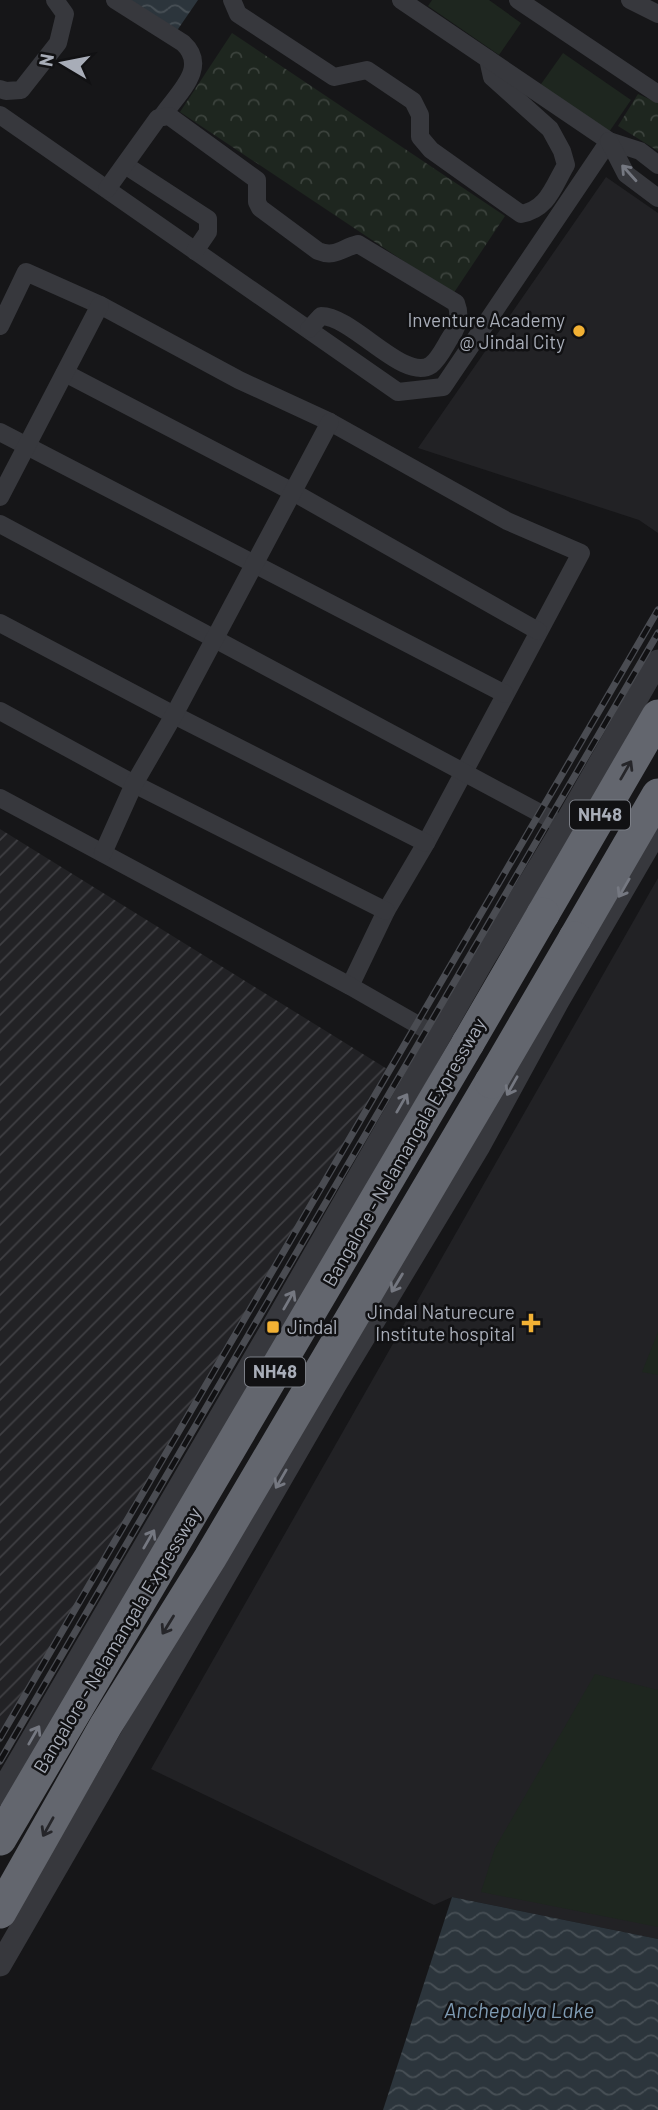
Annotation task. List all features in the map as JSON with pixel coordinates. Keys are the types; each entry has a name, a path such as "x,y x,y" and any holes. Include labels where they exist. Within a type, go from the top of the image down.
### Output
{"highway":[{"name":"Bangalore - Nelamangala Expressway","path":"0,1839 658,716"},
{"name":"Bangalore - Nelamangala Expressway","path":"0,1912 106,1725 224,1534 658,795"}],"street":[{"path":"107,190 194,70 195,60 192,51 183,43 115,0"},
{"path":"232,0 238,14 334,77 367,70 413,101 420,115 420,137 431,150 521,214 536,211 566,165 562,151 550,129 492,77 488,59"},
{"path":"401,0 609,141 640,151 658,165"},
{"path":"518,0 658,94"},
{"path":"630,0 658,14"},
{"path":"0,89 6,92 21,90 33,77 58,43 65,5"},
{"path":"0,115 398,392 443,387 609,141"},
{"path":"163,115 169,116 257,180 257,202 260,208 318,251 327,255 340,253 358,244 456,303 460,312 456,329 432,364 422,369 407,366 351,327 328,316 321,316 309,329"},
{"path":"609,141 626,174 658,198"},
{"path":"125,165 208,219 208,232 195,251"},
{"path":"0,326 26,272 100,305 239,380 330,422 507,522 580,553 426,843 386,911 351,986"},
{"path":"0,497 100,305"},
{"path":"65,373 293,492 538,631"},
{"path":"103,853 134,784 174,715 330,422"},
{"path":"0,432 505,694"},
{"path":"0,524 564,826"},
{"path":"0,623 426,843"},
{"path":"0,1794 658,661"},
{"path":"0,711 134,784 386,911"},
{"path":"0,798 351,986 439,1037"},
{"path":"0,1965 335,1385 479,1146 558,1001 658,829"},
{"path":"483,960 558,1001"},
{"path":"466,990 541,1033"}],"shaded area":[{"name":"Inventure Academy @ Jindal City","path":"606,177 658,213 658,533 639,520 418,448"},
{"path":"0,829 392,1072 0,1743"},
{"name":"Jindal Naturecure Institute hospital","path":"658,878 658,1939 452,1897 434,1905 151,1769"}],"green space":[{"path":"432,0 489,0 521,23 499,55 428,6"},
{"path":"232,33 505,216 453,294 180,112"},
{"path":"563,53 631,100 607,135 539,87"},
{"path":"638,94 658,103 658,151 618,126"},
{"path":"658,1332 658,1375 642,1372"},
{"path":"595,1674 658,1690 658,1927 481,1892 495,1848"}],"water":[{"path":"129,0 198,0 176,32"},
{"name":"Anchepalya Lake","path":"452,1897 658,1939 658,2110 383,2110"}],"railway":[{"path":"0,1738 658,610"},
{"path":"0,1761 658,633"}],"place":[{"name":"Inventure Academy @ Jindal City","path":"579,331"},
{"name":"Jindal Naturecure Institute hospital","path":"531,1323"},
{"name":"Jindal","path":"273,1327"}]}
